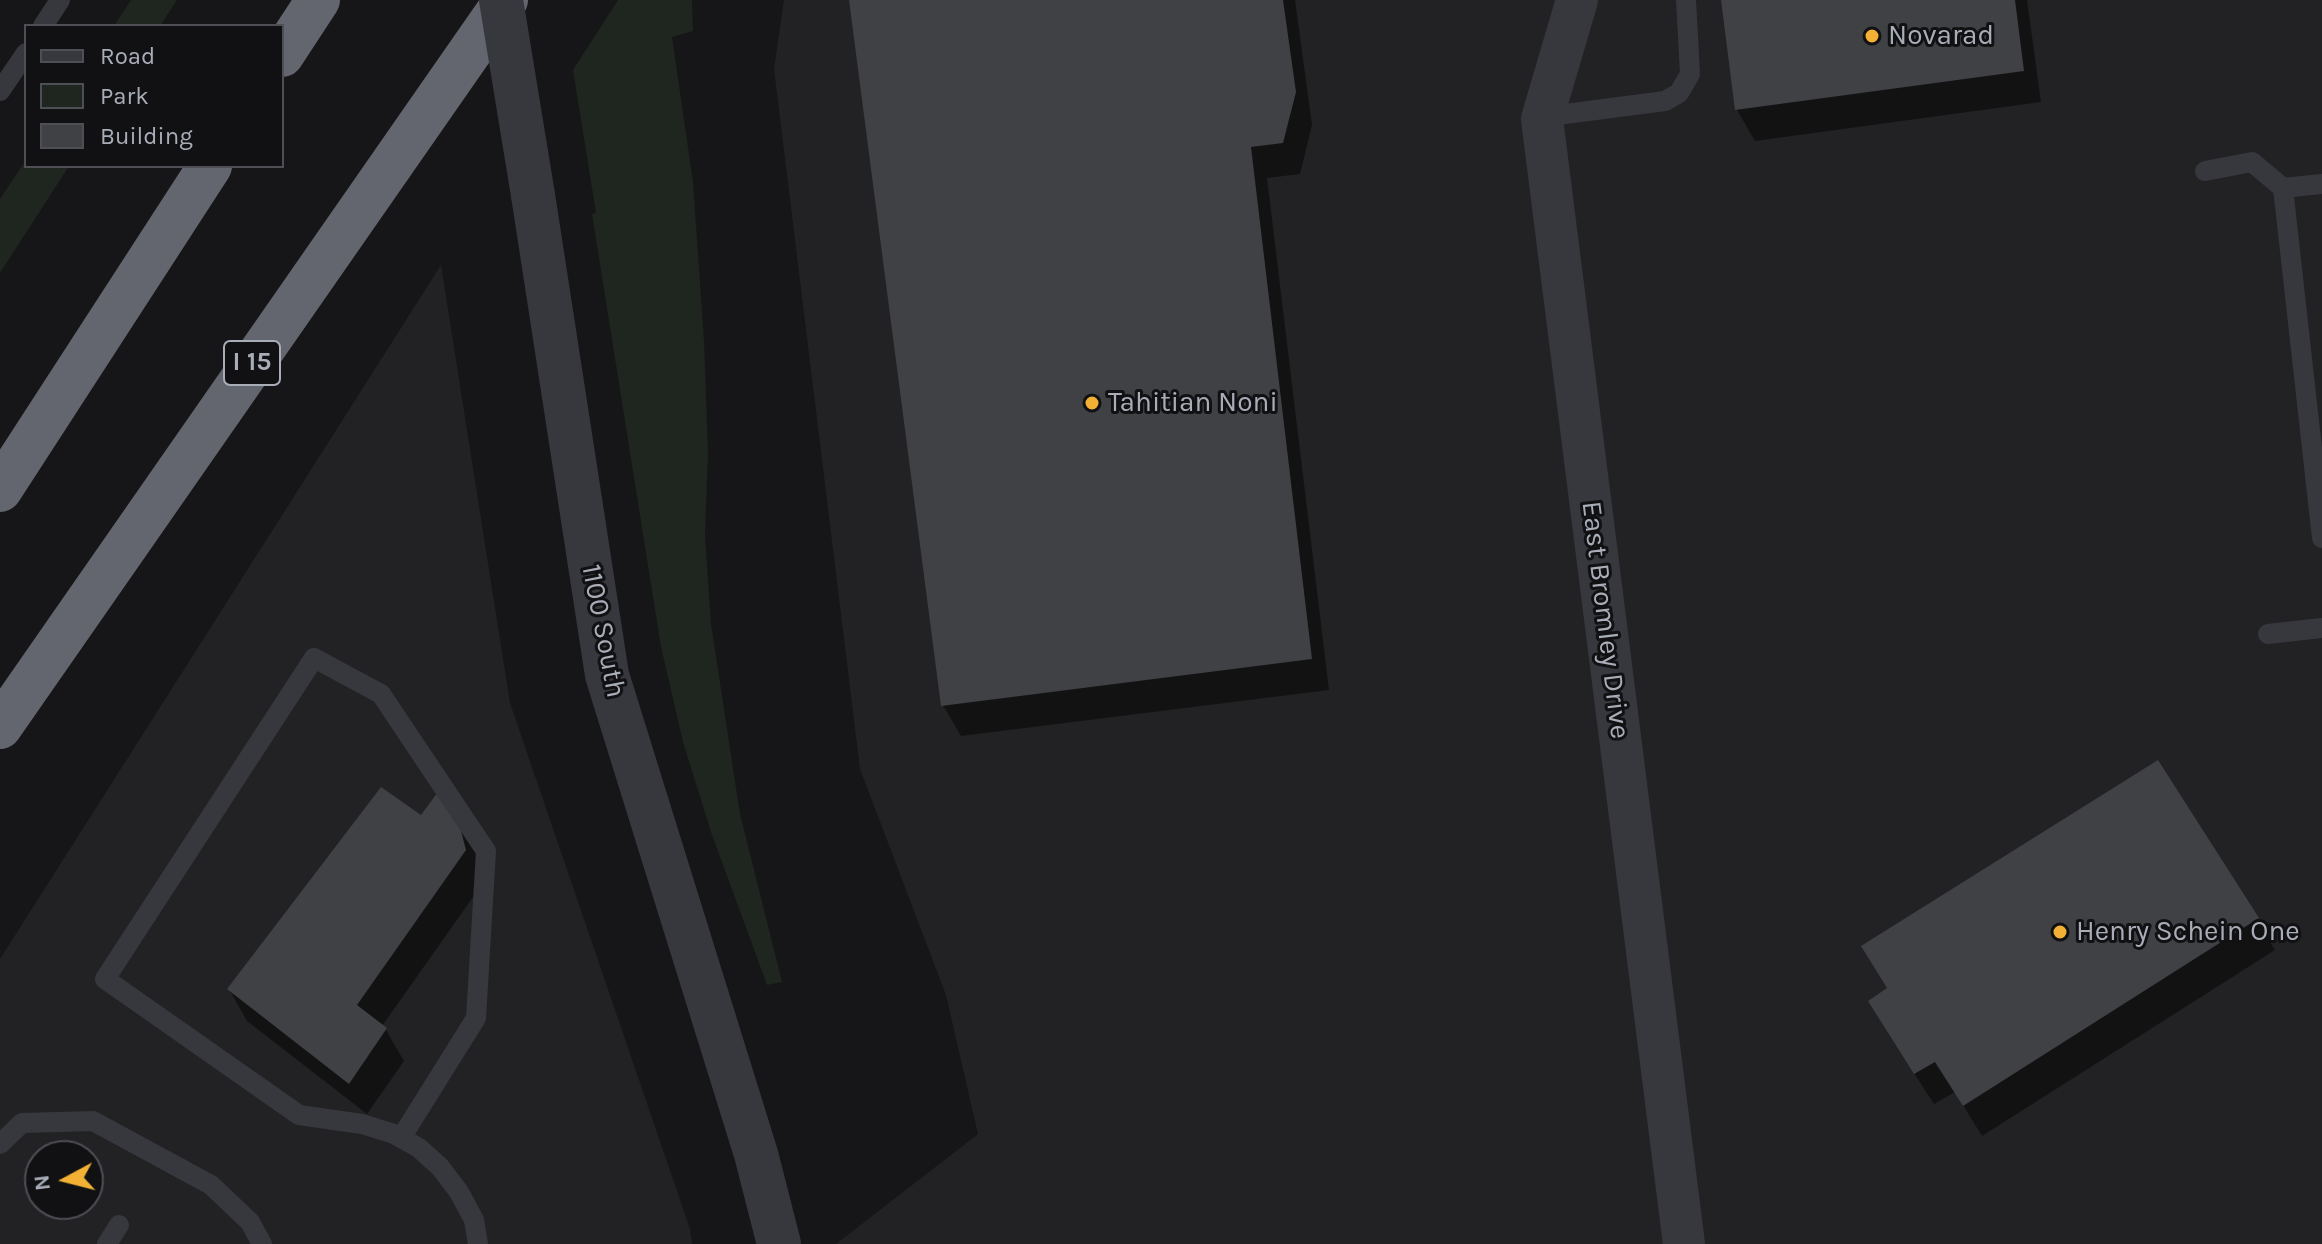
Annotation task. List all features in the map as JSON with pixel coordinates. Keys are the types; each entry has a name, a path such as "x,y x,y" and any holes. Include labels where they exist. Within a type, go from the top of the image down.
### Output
{"highway":[{"path":"284,52 318,0"},
{"name":"I 15","path":"0,727 503,0"},
{"path":"0,490 209,168"}],"street":[{"name":"1100 South","path":"503,0 607,675 756,1154 779,1244"},
{"name":"East Bromley Drive","path":"1577,0 1542,117 1684,1244"}],"lane":[{"path":"44,24 60,0"},
{"path":"1542,117 1665,101 1679,93 1690,74 1686,0"},
{"path":"0,91 24,56"},
{"path":"2205,171 2252,162 2283,188 2322,538"},
{"path":"2283,188 2322,184"},
{"path":"2268,634 2322,628"},
{"path":"401,1138 476,1018 486,851 381,694 314,658 105,979 299,1115 362,1124 419,1148 440,1167 459,1192 474,1220 478,1244"},
{"path":"0,1144 22,1123 93,1121 211,1185 250,1222 262,1244"},
{"path":"107,1244 119,1225"}],"shaded area":[{"path":"784,0 2322,0 2322,1244 836,1244 978,1134 946,995 860,769 774,69"},
{"path":"441,265 510,703 690,1229 692,1244 0,1244 0,959"}],"green space":[{"path":"131,0 177,0 161,24 115,24"},
{"path":"618,0 692,0 693,31 672,37 693,182 704,341 708,453 705,535 711,624 740,814 782,982 767,985 711,832 683,742 661,647 592,214 596,213 573,70"},
{"path":"24,163 24,168 68,168 0,273 0,199"}],"building":[{"name":"Tahitian Noni","path":"849,0 1283,0 1296,92 1283,143 1251,147 1312,659 941,706"},
{"name":"Novarad","path":"1721,0 2015,0 2024,71 1735,110"},
{"name":"Henry Schein One","path":"2158,760 2259,918 1963,1106 1935,1062 1914,1074 1868,1001 1887,988 1861,946"},
{"path":"381,787 421,815 438,792 454,804 466,850 357,1005 387,1028 349,1084 227,989"}],"place":[{"name":"Novarad","path":"1872,36"},
{"name":"Tahitian Noni","path":"1092,403"},
{"name":"Henry Schein One","path":"2060,932"}]}
